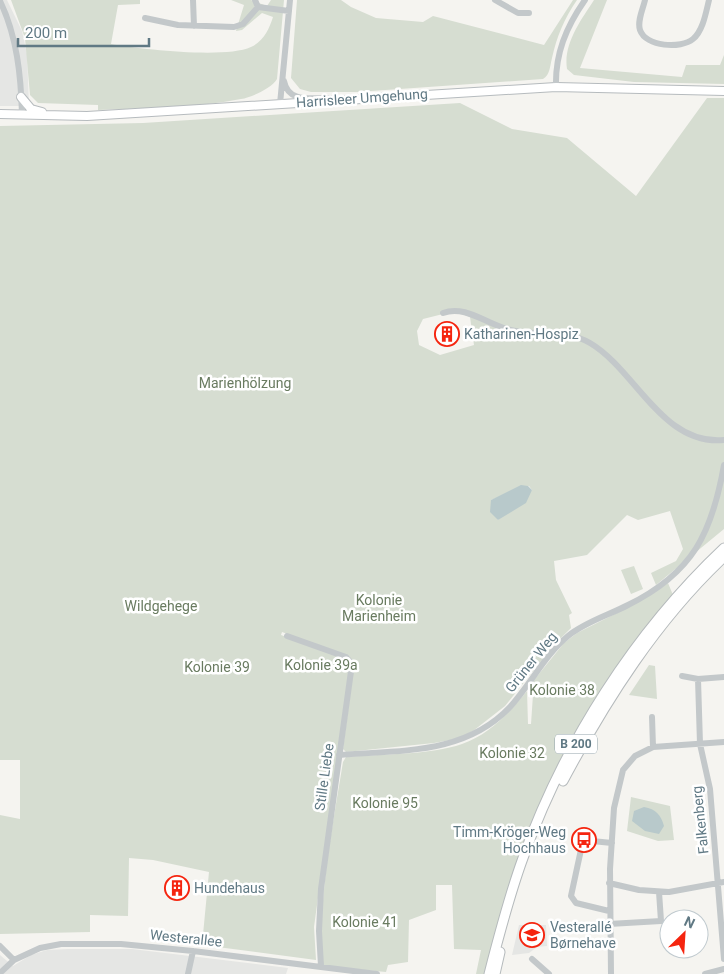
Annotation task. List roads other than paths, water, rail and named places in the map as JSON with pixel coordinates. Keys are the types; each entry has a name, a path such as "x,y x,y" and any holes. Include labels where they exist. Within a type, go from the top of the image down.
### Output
{"highway":[{"name":"B 200","path":"489,974 506,908 523,856 545,804 573,749 604,694 662,615 724,548"},
{"name":"B 200","path":"495,974 511,908 529,857 550,806 579,752 610,698 666,620 724,557"}],"main road":[{"name":"Harrisleer Umgehung","path":"0,114 87,116 556,87 724,91"},
{"path":"21,97 32,109 48,115"}],"street":[{"path":"193,0 194,26"},
{"path":"255,0 258,7"},
{"path":"280,104 290,0"},
{"path":"494,0 518,13 530,13"},
{"path":"556,87 556,69 564,36 585,0"},
{"path":"645,0 639,22 640,31 645,38 655,42 676,44 693,39 700,31 710,0"},
{"path":"0,1 10,22 18,56 22,114"},
{"path":"144,18 178,25 241,26 258,7"},
{"path":"258,7 289,11"},
{"path":"283,77 288,91 299,98 328,97 340,100"},
{"path":"443,313 458,310 507,329 563,334 582,339 610,359 644,396 676,426 701,438 724,440"},
{"name":"Grüner Weg","path":"339,755 446,745 472,734 496,720 527,687 568,636 663,584 683,567 705,536 715,511 724,465"},
{"name":"Stille Liebe","path":"287,636 346,657 351,661 321,889 319,930 321,966"},
{"path":"682,676 698,680 724,677"},
{"name":"Falkenberg","path":"698,680 700,744 710,789 721,882 724,959"},
{"path":"652,717 653,747"},
{"path":"611,974 609,882 616,792 622,772 635,756 653,747 724,742"},
{"path":"609,911 576,903 572,896 582,845 592,841 612,843"},
{"path":"609,882 659,892 676,891 721,882"},
{"path":"609,924 661,921 659,892"},
{"name":"Westerallee","path":"0,973 14,960 40,948 61,944 121,944 377,974"},
{"path":"0,946 14,960"},
{"path":"188,974 193,951"},
{"path":"532,959 549,974"},
{"path":"704,974 724,969"}],"place":[{"name":"Katharinen-Hospiz","path":"447,334"},
{"name":"Timm-Kröger-Weg Hochhaus","path":"584,840"},
{"name":"Hundehaus","path":"177,888"},
{"name":"Vesterallé Børnehave","path":"532,935"}],"park label":[{"name":"Marienhölzung","path":"245,383"},
{"name":"Wildgehege","path":"161,606"},
{"name":"Kolonie Marienheim","path":"379,608"},
{"name":"Kolonie 39a","path":"321,665"},
{"name":"Kolonie 39","path":"217,667"},
{"name":"Kolonie 38","path":"562,690"},
{"name":"Kolonie 32","path":"512,753"},
{"name":"Kolonie 95","path":"385,803"},
{"name":"Kolonie 41","path":"365,922"}]}
